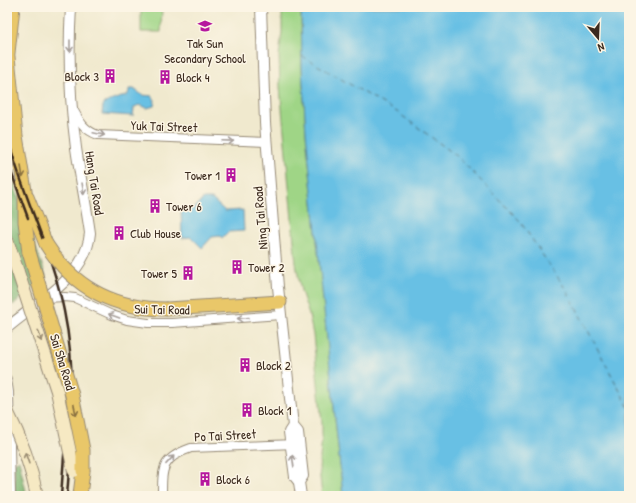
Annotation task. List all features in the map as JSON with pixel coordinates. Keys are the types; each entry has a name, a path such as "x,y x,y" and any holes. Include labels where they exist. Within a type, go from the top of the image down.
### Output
{"main road":[{"path":"13,7 8,59 16,136 25,191 25,222 29,252 72,395 83,450 78,471 80,496"},
{"path":"25,191 46,244 64,268 80,283 97,294 116,302 135,307 167,309 281,309"},
{"name":"Sai Sha Road","path":"7,240 53,376 78,471"},
{"path":"7,411 19,434 31,468 37,496"}],"street":[{"name":"Hang Tai Road","path":"7,328 46,298 78,267 88,249 90,240 76,147 70,64 71,7"},
{"name":"Ning Tai Road","path":"260,7 266,142 293,426 298,432 295,444 303,476 300,482 301,496"},
{"name":"Yuk Tai Street","path":"73,108 82,125 89,132 98,135 266,142"},
{"name":"Sui Tai Road","path":"46,298 75,298 112,315 132,321 148,323 172,323 281,309"},
{"path":"7,379 9,392 11,496"},
{"name":"Po Tai Street","path":"162,496 162,471 169,459 180,452 191,448 295,444"}],"green space":[{"path":"141,7 162,7 161,32 141,32"},
{"path":"282,7 301,7 302,68 306,133 343,496 322,496 319,468 322,423 313,335 309,315 301,291 296,264 280,87 279,56 282,32"},
{"path":"7,165 46,276 13,305 7,261"},
{"path":"9,334 10,367 7,365 7,336"},
{"path":"19,460 27,496 15,496 14,463"}],"water":[{"path":"301,7 629,7 629,496 343,496 306,133 302,68"},
{"path":"129,89 134,89 142,95 152,96 155,100 154,106 147,108 140,105 137,106 134,108 133,116 102,114 105,103 126,96"},
{"path":"203,199 212,199 225,211 243,210 244,231 228,232 222,238 220,236 212,237 202,248 191,237 182,238 181,209 195,208"}],"ferry route":[{"path":"302,56 397,112 457,156 519,220 567,291 629,408"}],"railway":[{"path":"7,135 13,157 45,244 59,288 68,334 72,380 72,427 67,496"},
{"path":"7,161 28,218"},
{"path":"61,496 67,416"}],"place":[{"name":"Tak Sun Secondary School","path":"205,26"},
{"name":"Block 3","path":"110,76"},
{"name":"Block 4","path":"165,77"},
{"name":"Tower 1","path":"231,175"},
{"name":"Tower 6","path":"155,206"},
{"name":"Club House","path":"119,233"},
{"name":"Tower 2","path":"237,267"},
{"name":"Tower 5","path":"188,273"},
{"name":"Block 2","path":"245,365"},
{"name":"Block 1","path":"247,410"},
{"name":"Block 6","path":"205,479"}]}
